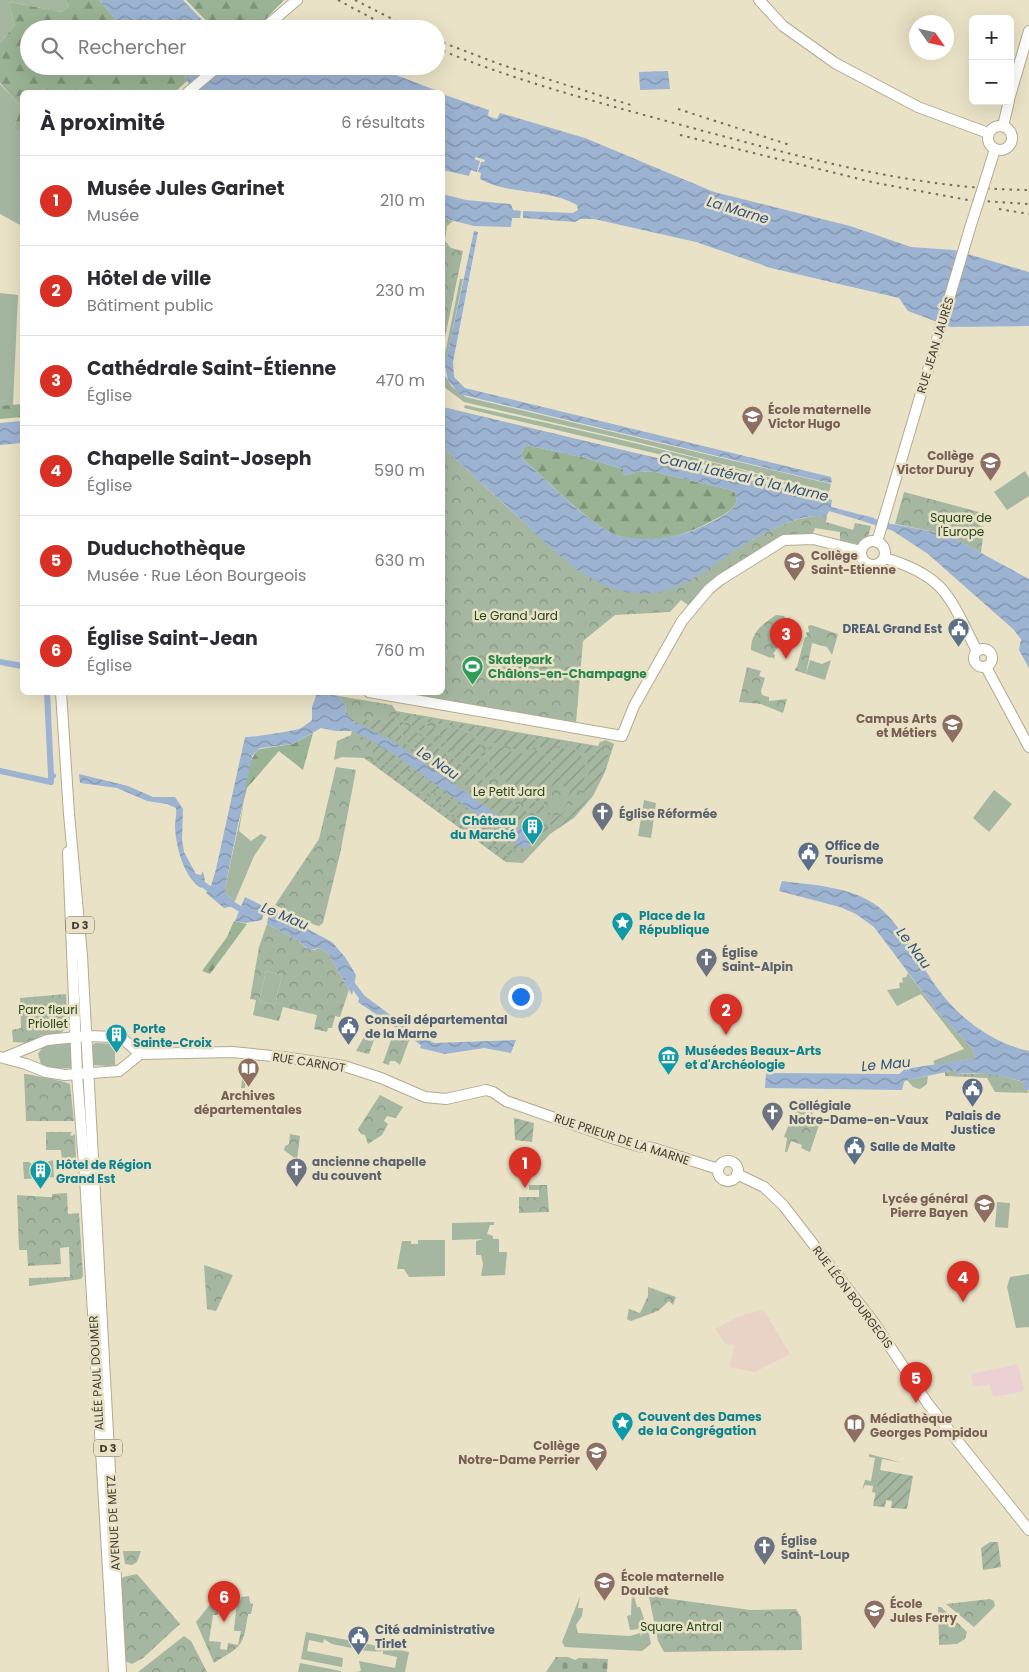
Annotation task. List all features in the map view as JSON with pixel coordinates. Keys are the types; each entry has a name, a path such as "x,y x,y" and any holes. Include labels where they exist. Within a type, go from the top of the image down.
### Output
{"main road":[{"path":"273,20 297,0"},
{"path":"759,0 783,26 834,63 918,107 988,133"},
{"path":"1014,83 1029,32"},
{"path":"190,90 208,75"},
{"path":"1003,126 1008,105"},
{"path":"996,126 1003,126 1010,130 1011,142 1003,149 994,149 988,141 988,133 996,126"},
{"name":"RUE JEAN JAURÈS","path":"878,539 994,149"},
{"path":"386,695 622,736 634,706 682,621 708,589 784,540 813,539 861,551"},
{"path":"878,539 885,550 885,558 880,564 869,565 862,558 861,551 867,543 878,539"},
{"path":"885,558 923,572 940,586 949,597 977,651 986,650 991,654 992,660 986,667 1029,747"},
{"name":"D 3","path":"61,695 69,814 78,890 88,1074"},
{"name":"D 3","path":"69,814 69,902 77,1074"},
{"path":"87,1036 117,1037 140,1054 119,1071 88,1074 46,1072 3,1057 47,1040 87,1036"},
{"path":"124,1067 129,1053 126,1042"},
{"path":"26,1049 28,1057 26,1064"},
{"name":"RUE CARNOT","path":"140,1054 243,1052 344,1066 381,1078 426,1097 446,1099 486,1090 500,1097"},
{"name":"ALLÉE PAUL DOUMER","path":"77,1074 86,1177 114,1672"},
{"name":"AVENUE DE METZ","path":"88,1074 121,1672"},
{"name":"RUE PRIEUR DE LA MARNE","path":"500,1097 612,1138 638,1146 654,1148 718,1169"},
{"path":"730,1161 736,1165 737,1174 732,1180 725,1181 720,1178 718,1169 721,1163 730,1161"},
{"name":"RUE LÉON BOURGEOIS","path":"737,1174 764,1187 783,1205 875,1324 928,1404 1029,1530"}],"shaded area":[{"path":"763,1309 790,1354 755,1372 730,1367 734,1345 726,1344 715,1329 738,1317"},
{"path":"1018,1364 1024,1391 993,1397 990,1384 973,1387 971,1374"}],"green space":[{"path":"0,0 65,0 69,6 62,12 9,2 15,25 0,43"},
{"path":"65,0 99,0 116,20 20,20 20,75 184,75 187,81 177,90 20,90 20,105 0,83 0,43 15,25 9,2 62,12 69,6"},
{"path":"186,0 284,0 265,20 205,20"},
{"path":"0,84 20,105 14,130 20,132 20,225 0,214"},
{"path":"20,105 20,132 14,130"},
{"path":"445,219 453,221 447,226 445,241"},
{"path":"445,241 451,248 463,251 445,337"},
{"path":"460,279 463,279 445,367 445,354"},
{"path":"0,293 18,295 13,405 0,407"},
{"path":"445,377 452,387 466,397 831,484 829,492 641,443 464,402 445,388"},
{"path":"20,404 20,417 0,419 0,406"},
{"path":"465,405 685,455 815,491 464,408"},
{"path":"526,445 586,458 623,469 623,474 628,475 638,471 655,472 731,490 735,493 737,501 723,515 682,534 656,539 619,536 586,516 523,459 521,453"},
{"name":"Le Grand Jard","path":"445,448 483,485 569,562 608,586 629,592 651,593 673,587 749,541 792,521 811,517 827,517 826,522 853,530 855,523 871,526 868,537 858,544 840,540 840,532 815,528 814,532 809,536 793,539 694,599 688,605 681,600 670,612 615,615 583,641 576,723 412,695 445,695"},
{"path":"1025,471 1029,478 1029,496 1007,510 994,492"},
{"name":"Square de l'Europe","path":"904,492 979,512 977,524 984,527 981,553 946,534 895,524"},
{"path":"776,615 784,616 786,619 782,623 784,624 783,628 780,628 782,630 781,634 779,633 781,635 780,639 777,638 779,640 778,644 776,643 778,645 777,649 774,648 776,650 773,654 775,655 774,659 751,650 751,644 758,630"},
{"path":"811,625 838,634 832,655 827,647 812,643 806,674 794,670 797,667 805,637 807,637 806,632 809,632 808,626"},
{"path":"810,660 822,664 831,660 825,680 806,674"},
{"path":"747,667 761,671 759,676 765,678 761,691 762,695 769,697 769,701 787,699 783,713 761,704 739,702"},
{"name":"Le Petit Jard","path":"339,696 392,705 396,711 598,746 600,742 606,740 614,744 605,772 593,796 574,818 550,834 523,863 506,862 364,758 342,757 334,760 337,741 351,735 354,720 346,715 345,705"},
{"path":"395,714 533,736 538,747 517,750 502,744 486,742 469,731 455,726 421,721 412,726"},
{"path":"394,715 403,742 461,788 397,741 360,723 360,720 380,720"},
{"path":"397,718 447,755 445,765 448,774 405,740"},
{"path":"421,725 433,727 445,743 453,749 450,753 416,728"},
{"path":"438,729 454,729 467,733 478,742 486,755 473,755 458,749 440,735"},
{"path":"313,733 303,770 279,751 247,788 236,831 248,765 256,752 260,749 293,744"},
{"path":"357,734 390,752 454,798 453,800 398,762 374,760 373,751 367,749 363,741 356,737"},
{"path":"535,736 568,742 567,746 540,747"},
{"path":"570,742 601,748 600,754 585,753 570,745"},
{"name":"Le Petit Jard","path":"496,746 518,754 537,751 548,757 555,771 550,787 540,794 529,795 517,790 505,781 496,770 490,758 489,747"},
{"path":"550,747 575,750 582,757 586,770 583,785 572,795 560,814 553,817 546,813 546,796 557,772 555,763 541,749","holes":["558,781 570,792 558,814 554,816 548,812 549,795"]},
{"path":"454,749 474,758 486,760 494,774 488,779 450,754"},
{"path":"609,755 601,777 583,806 557,829 547,822 568,809 585,790 589,774 586,756"},
{"path":"449,756 486,784 472,787 458,781 449,770"},
{"path":"377,762 391,768 413,789 510,857 473,830 464,811 489,827 515,853 511,857 512,862 506,862 372,763"},
{"path":"380,762 397,763 443,794 424,793 392,767"},
{"path":"336,767 356,770 340,854 323,923 319,926 275,905 319,839"},
{"path":"488,784 539,821 520,820 500,813 482,802 467,789 481,788"},
{"path":"507,785 526,798 532,798 537,806 538,803 535,799 544,797 544,818 507,793"},
{"path":"994,790 1012,804 989,832 973,818"},
{"path":"427,795 443,797 454,802 469,826"},
{"path":"456,799 523,848 517,852 496,831 454,801"},
{"path":"644,800 656,803 651,838 638,836"},
{"path":"244,801 239,831 251,841 261,834 267,837 254,856 235,901 225,893 225,888"},
{"path":"481,801 499,814 512,820 543,825 553,830 547,835 540,830 535,835 491,810"},
{"path":"234,921 247,924 210,974 202,971 227,937"},
{"path":"267,924 299,941 306,948 314,950 320,948 328,953 349,990 340,1017 335,1016 332,1028 328,1028 327,1032 314,1029 317,1015 283,1007 279,1021 253,1015 256,1000 250,999 259,947","holes":["266,971 282,975 275,1005 259,1001"]},
{"path":"266,971 282,975 275,1005 259,1001"},
{"path":"908,973 937,1011 972,1048 976,1058 935,1065 933,1061 964,1049 921,994 897,1006 887,990 900,988 899,983 903,982 902,978 906,977"},
{"name":"Parc fleuri Priollet","path":"66,994 67,1018 64,1030 60,1034 42,1035 28,1043 13,1042 12,1030 21,1028 20,998"},
{"path":"402,1032 410,1038 400,1065 395,1061 390,1061 389,1065 383,1063 393,1034 400,1037"},
{"path":"365,1035 374,1040 369,1054 356,1051"},
{"path":"68,1042 71,1044 71,1068 50,1069 41,1064 38,1054 44,1045"},
{"path":"95,1043 118,1044 115,1045 115,1064 118,1064 110,1066 93,1065 91,1047"},
{"path":"244,1066 259,1068 257,1077 246,1076 245,1088 241,1088"},
{"path":"957,1070 957,1074 991,1073 1023,1082 1029,1093 995,1092 987,1078 945,1076 945,1072"},
{"path":"24,1074 70,1084 74,1121 26,1121"},
{"path":"928,1076 927,1084 920,1089 913,1087 907,1080"},
{"path":"380,1095 403,1107 396,1118 387,1116 384,1121 388,1124 382,1135 368,1144 365,1135 361,1134 358,1129"},
{"path":"800,1100 817,1100 810,1121 819,1125 810,1152 801,1148 802,1145 791,1141 787,1152 785,1152 787,1138 784,1137"},
{"path":"514,1118 534,1123 532,1142 515,1140"},
{"path":"46,1132 72,1132 70,1135 72,1136 75,1134 76,1160 62,1161 61,1150 46,1150"},
{"path":"290,1134 300,1136 297,1160 284,1150 285,1146 289,1144"},
{"path":"53,1160 54,1177 24,1179 23,1162 29,1162 34,1166"},
{"path":"529,1185 547,1185 549,1212 519,1213 519,1197 539,1197 539,1190 529,1190"},
{"path":"67,1193 68,1214 79,1213 83,1276 81,1279 29,1286 29,1278 70,1277 69,1247 60,1248 61,1264 28,1266 27,1250 19,1250 17,1195 52,1197 52,1194"},
{"path":"997,1202 1010,1203 1008,1228 995,1227"},
{"path":"494,1222 494,1225 490,1225 487,1234 493,1236 493,1239 499,1239 499,1252 507,1252 505,1275 481,1276 483,1264 481,1255 476,1255 476,1241 483,1239 452,1240 452,1223"},
{"path":"418,1240 445,1240 445,1276 409,1277 404,1269 397,1269 402,1241 411,1241 411,1244 418,1244"},
{"path":"204,1265 233,1275 216,1311 207,1309"},
{"path":"1029,1274 1029,1327 1016,1328 1007,1287 1010,1277"},
{"path":"648,1287 676,1297 673,1305 669,1301 658,1311 631,1321 627,1319 629,1309 640,1313 648,1296"},
{"path":"869,1454 903,1463 882,1459 876,1493 872,1492 873,1486 865,1485 862,1490 865,1480 871,1481 875,1458 869,1457"},
{"path":"880,1470 913,1476 907,1509 891,1508 892,1501 886,1500 885,1507 873,1506"},
{"path":"990,1542 998,1542 1001,1567 983,1570 981,1548"},
{"path":"123,1551 141,1551 137,1562 132,1565 125,1564"},
{"path":"137,1574 180,1624 143,1658 132,1664 125,1661 120,1581 123,1577"},
{"path":"632,1589 637,1607 640,1607 647,1628 630,1630 627,1616 631,1615"},
{"name":"Square Antral","path":"648,1592 657,1597 750,1610 796,1609 801,1617 802,1650 664,1652 658,1641"},
{"path":"249,1596 250,1603 253,1604 251,1614 248,1614 243,1639 236,1648 214,1663 196,1622 215,1598 218,1598 218,1615 213,1615 209,1641 221,1642 220,1649 227,1650 228,1643 238,1645 241,1631 234,1631 237,1601 240,1601 241,1597"},
{"path":"580,1596 578,1608 583,1608 582,1616 576,1625 578,1633 630,1636 640,1633 642,1638 641,1632 648,1630 651,1644 642,1651 565,1647 562,1642"},
{"path":"990,1599 994,1601 995,1606 974,1627 946,1604"},
{"path":"938,1607 941,1607 967,1632 965,1639 957,1644 939,1645"},
{"path":"306,1632 409,1652 405,1672 356,1672 361,1671 359,1661 395,1668 397,1657 383,1654 383,1651 355,1649 355,1644 352,1644 351,1648 332,1644 324,1639 323,1643 309,1640 307,1651 343,1658 342,1667 301,1659"},
{"path":"184,1636 191,1641 207,1672 138,1672"},
{"path":"556,1657 568,1657 575,1660 579,1658 608,1659 607,1672 546,1672"},
{"path":"300,1663 341,1671 341,1672 298,1672"}],"water":[{"path":"99,0 183,0 202,20 116,20"},
{"path":"668,71 670,89 640,90 639,72"},
{"path":"184,75 396,75 435,90 192,90"},
{"name":"La Marne","path":"445,95 489,110 488,116 497,119 500,113 585,138 714,192 850,226 911,247 954,250 1029,272 1029,326 951,327 908,311 899,298 771,268 696,242 594,219 580,219 575,222 523,218 523,211 573,213 578,210 577,205 553,196 503,187 480,179 481,173 478,172 481,162 485,160 476,157 474,159 480,161 477,172 471,170 469,176 445,170"},
{"path":"445,195 466,200 511,204 513,210 521,211 520,218 512,218 511,227 474,226 445,219"},
{"path":"474,231 478,232 453,362 454,377 465,388 831,477 832,482 829,483 459,394 448,380 445,366"},
{"path":"445,407 825,498 832,500 831,507 874,518 873,524 829,511 826,517 800,518 759,536 676,587 663,591 641,593 620,590 600,583 581,572 563,558 445,448","holes":["526,445 586,458 623,469 623,474 628,475 638,471 655,472 731,490 735,493 737,501 735,506 722,517 680,535 642,539 629,538 608,531 586,516 523,459 521,453"]},
{"path":"20,421 20,443 0,445 0,423"},
{"path":"892,524 946,534 1029,579 1029,668 1019,650 1021,639 1013,629 928,554 890,529"},
{"path":"316,695 339,696 345,705 346,714 354,720 353,724 360,724 396,743 496,814 536,836 524,849 390,751 353,731 336,731 321,728 293,744 260,748 252,756 225,888 225,893 235,901 233,906 224,908 206,893 211,886 216,869 245,737 301,728 312,720 312,707"},
{"path":"79,774 128,786 153,797 175,797 183,809 182,839 184,852 196,874 201,875 203,871 205,881 201,888 190,877 179,852 175,827 176,808 167,804 147,801 117,788 80,783"},
{"path":"782,881 842,890 876,905 892,920 940,992 961,1015 973,1025 1000,1041 1029,1051 1029,1090 1025,1090 1023,1082 983,1073 957,1074 956,1070 907,1080 904,1082 902,1090 765,1088 766,1073 899,1074 905,1069 976,1058 972,1048 937,1011 874,927 856,914 840,907 779,891"},
{"path":"245,897 265,907 262,920 245,923 235,921"},
{"path":"273,913 277,913 332,942 345,957 356,975 352,995 328,953 320,948 309,950 299,941 267,924 268,918"},
{"path":"361,993 391,1017 434,1043 516,1040 511,1053 484,1048 445,1054 420,1048 421,1045 358,1002"}],"waterway":[{"name":"Canal Latéral à la Marne","path":"866,519 897,529"},
{"path":"0,662 20,666"},
{"path":"47,695 51,775"},
{"name":"Le Mau","path":"0,771 51,782 51,775 53,776"},
{"name":"Le Mau","path":"197,880 215,893"},
{"name":"Le Mau","path":"227,901 247,913"},
{"name":"Le Mau","path":"349,980 364,1000"}],"railway":[{"path":"338,0 375,20"},
{"path":"355,0 394,20"},
{"path":"445,43 502,65 634,106"},
{"path":"445,52 564,93 819,161 902,178 944,184 1029,190"},
{"path":"678,109 790,145"},
{"path":"680,135 876,183 968,200 1029,204"},
{"path":"999,209 1029,214"}],"place":[{"name":"École maternelle Victor Hugo","path":"752,435"},
{"name":"Collège Victor Duruy","path":"990,481"},
{"name":"Collège Saint-Etienne","path":"795,581"},
{"name":"DREAL Grand Est","path":"958,647"},
{"name":"Cathédrale Saint-Étienne","path":"786,659"},
{"name":"Skatepark Châlons-en-Champagne","path":"472,685"},
{"name":"Campus Arts et Métiers","path":"953,744"},
{"name":"Église Réformée","path":"603,832"},
{"name":"Château du Marché","path":"532,846"},
{"name":"Office de Tourisme","path":"809,871"},
{"name":"Place de la République","path":"623,941"},
{"name":"Église Saint-Alpin","path":"706,978"},
{"name":"Hôtel de ville","path":"726,1035"},
{"name":"Conseil départemental de la Marne","path":"349,1045"},
{"name":"Porte Sainte-Croix","path":"117,1054"},
{"name":"Muséedes Beaux-Arts et d'Archéologie","path":"669,1076"},
{"name":"Archives départementales","path":"248,1087"},
{"name":"Palais de Justice","path":"973,1107"},
{"name":"Collégiale Notre-Dame-en-Vaux","path":"773,1131"},
{"name":"Salle de Malte","path":"854,1165"},
{"name":"ancienne chapelle du couvent","path":"296,1187"},
{"name":"Musée Jules Garinet","path":"525,1188"},
{"name":"Hôtel de Région Grand Est","path":"40,1190"},
{"name":"Lycée général Pierre Bayen","path":"984,1224"},
{"name":"Chapelle Saint-Joseph","path":"963,1302"},
{"name":"Duduchothèque","path":"916,1403"},
{"name":"Couvent des Dames de la Congrégation","path":"622,1442"},
{"name":"Médiathèque Georges Pompidou","path":"854,1444"},
{"name":"Collège Notre-Dame Perrier","path":"596,1471"},
{"name":"Église Saint-Loup","path":"765,1566"},
{"name":"École maternelle Doulcet","path":"605,1602"},
{"name":"Église Saint-Jean","path":"224,1622"},
{"name":"École Jules Ferry","path":"874,1629"},
{"name":"Cité administrative Tirlet","path":"359,1655"}],"water label":[{"name":"Le Nau","path":"438,763"},
{"name":"Le Nau","path":"914,948"}]}
